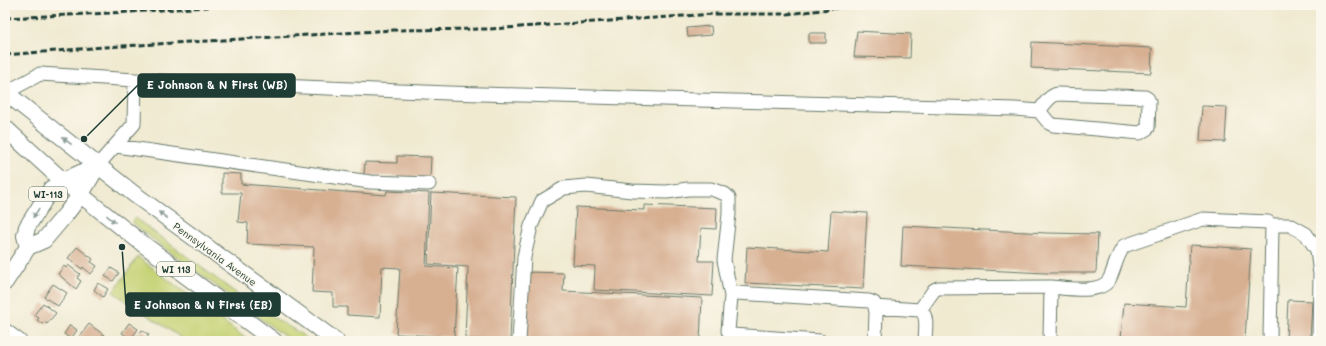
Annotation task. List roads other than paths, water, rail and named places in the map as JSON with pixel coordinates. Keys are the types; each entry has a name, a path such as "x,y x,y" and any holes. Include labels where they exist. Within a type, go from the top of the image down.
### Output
{"main road":[{"name":"Pennsylvania Avenue","path":"5,93 134,194 336,341"},
{"path":"6,129 63,181 81,194"},
{"name":"WI-113","path":"28,247 25,236 27,227 52,189 63,181 98,165"},
{"path":"5,282 28,247 39,243 46,238 81,194 98,165"},
{"name":"WI 113","path":"81,194 143,244 274,341"}],"street":[{"path":"5,93 40,74 135,80 456,93 1015,109 1039,111 1049,123 1053,124 1140,133 1148,128 1149,102 1145,97 1057,94 1053,95 1039,111"},
{"path":"98,165 134,124 135,80"},
{"path":"116,146 370,182 429,184"},
{"path":"520,341 524,257 531,226 542,201 564,188 586,186 632,191 668,192 688,189 711,189 725,194 729,198 729,214 724,260 731,296 728,331 732,335 820,341"},
{"path":"920,310 934,290 938,288 1051,287 1093,289 1100,287 1110,280 1120,251 1124,246 1203,219 1268,222 1272,225 1290,225 1306,234 1317,250 1320,274 1319,341"},
{"path":"1270,341 1272,225"},
{"path":"1050,341 1051,287"},
{"path":"731,296 736,293 870,301 874,303 876,312 875,341"},
{"path":"875,307 920,310 923,312 925,316 925,341"},
{"path":"5,330 20,341"}],"railway":[{"path":"5,18 236,5"},
{"path":"5,55 105,47 394,30 490,29 714,14 787,14 864,5"},
{"path":"1313,5 1321,8"}],"place":[{"name":"E Johnson & N First (WB)","path":"84,139"},
{"name":"E Johnson & N First (EB)","path":"122,247"}]}
